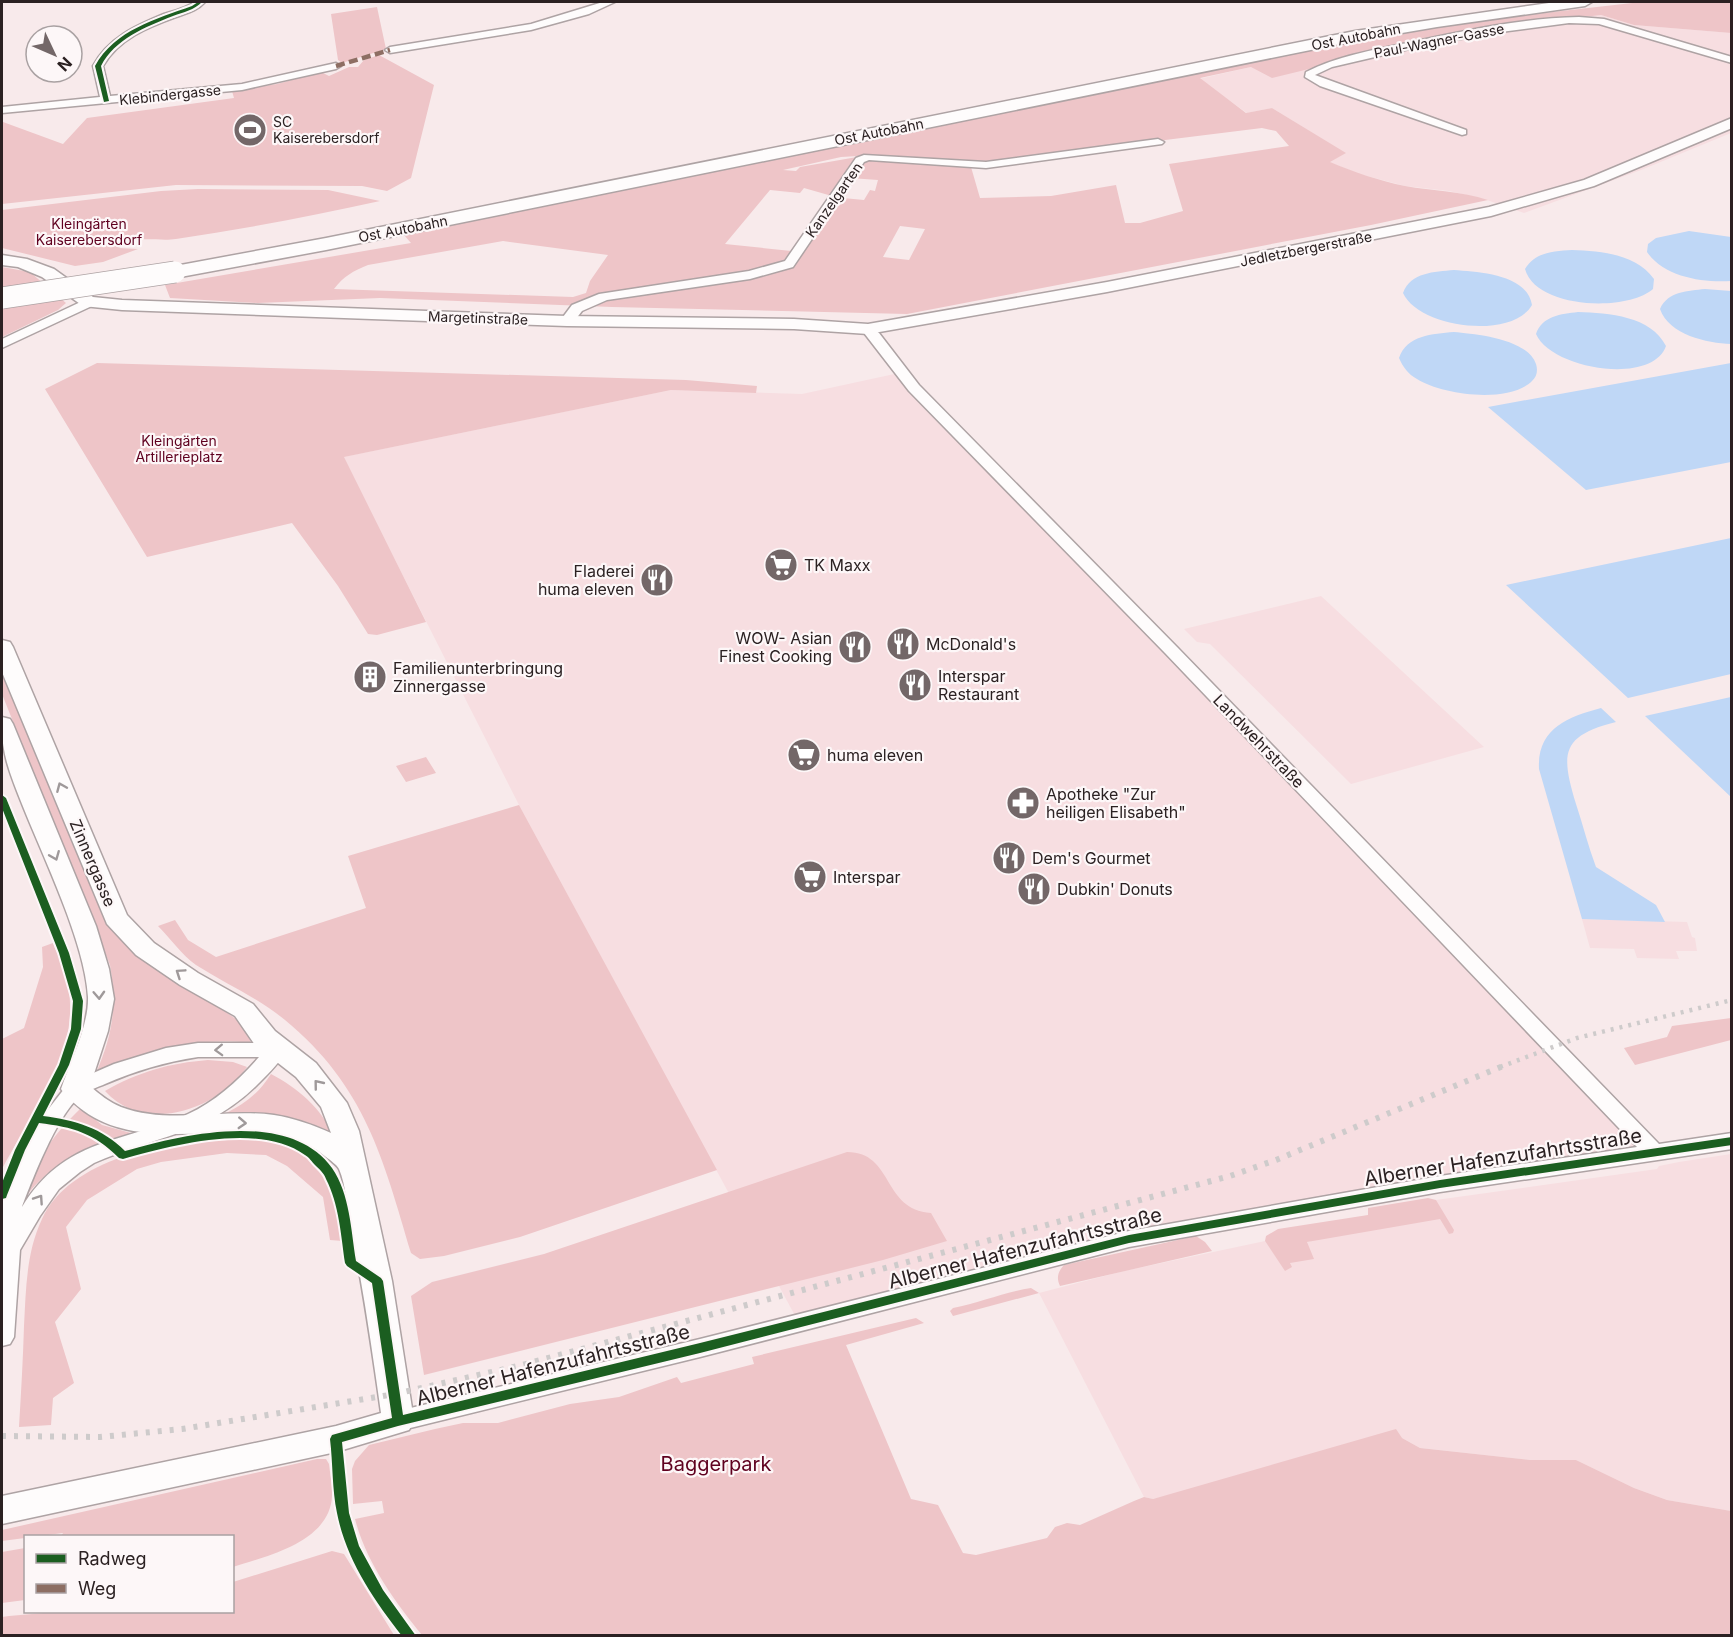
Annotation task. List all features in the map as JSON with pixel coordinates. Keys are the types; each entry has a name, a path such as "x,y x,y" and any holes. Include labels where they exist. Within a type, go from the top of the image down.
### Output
{"highway":[{"name":"Ost Autobahn","path":"172,267 329,233 1342,30 1520,2"},
{"name":"Ost Autobahn","path":"172,267 327,244 1355,36 1459,18 1585,2"},
{"path":"2,287 172,267"},
{"path":"2,298 172,267"}],"main road":[{"name":"Jedletzbergerstraße","path":"868,329 1107,288 1491,211 1589,183 1731,122"},
{"path":"2,260 21,263 48,273 89,302"},
{"name":"Margetinstraße","path":"89,302 237,310 567,321 794,324 868,329"},
{"name":"Zinnergasse","path":"2,647 116,918 146,949 189,979 244,1010 277,1050 306,1070 333,1103 345,1131 377,1281 398,1421"},
{"name":"Zinnergasse","path":"2,724 83,926 96,969 101,999 95,1031 75,1089"},
{"path":"75,1089 110,1114 131,1120 184,1124 224,1122 265,1124 297,1130 327,1142 351,1163"},
{"name":"Alberner Hafenzufahrtsstraße","path":"2,1510 336,1439 398,1421"}],"street":[{"path":"106,101 98,66 107,49 144,27 194,7 200,2"},
{"path":"390,50 516,29 576,15 610,2"},
{"name":"Paul-Wagner-Gasse","path":"1462,132 1324,84 1310,77 1310,74 1328,65 1426,42 1499,29 1580,19 1600,21 1731,60"},
{"name":"Klebindergasse","path":"2,110 242,87 336,66"},
{"name":"Kanzelgarten","path":"567,321 577,308 604,297 750,275 789,264 860,160 868,157 986,165 1158,142"},
{"path":"2,344 89,302"},
{"name":"Landwehrstraße","path":"868,329 879,340 899,373 1172,650 1653,1151"},
{"name":"Zinnergasse","path":"2,1337 9,1249 8,1216 21,1179 50,1121 75,1089 111,1073 166,1055 198,1050 277,1050"},
{"path":"9,1249 47,1188 62,1174 87,1159 121,1144 184,1124 228,1101 250,1083 277,1050"},
{"name":"Alberner Hafenzufahrtsstraße","path":"398,1421 700,1348 1129,1239 1278,1211 1731,1140"}],"shaded area":[{"path":"1601,15 1634,25 1731,33 1731,133 1641,170 1524,213 1484,199 1449,191 1405,186 1359,174 1329,162 1345,153 1272,108 1247,113 1199,79 1251,67 1465,31"},
{"path":"899,373 1653,1151 1267,1213 799,1323 519,805 343,457 671,390 802,394"},
{"path":"1321,596 1484,747 1351,784 1210,644 1197,642 1184,629"},
{"path":"1582,919 1687,922 1692,937 1695,938 1697,951 1676,951 1679,959 1637,958 1634,949 1590,948"},
{"path":"1731,1154 1731,1511 1667,1500 1634,1488 1576,1460 1530,1460 1420,1448 1402,1438 1153,1499 1144,1497 1039,1293 1124,1271 1265,1241 1285,1270 1306,1243 1368,1215 1436,1200 1657,1169 1659,1166"}],"green space":[{"path":"1641,2 1731,2 1731,33 1634,25 1601,15 1465,31 1272,78 1251,67 1200,78 1246,113 1272,108 1346,153 1330,162 1396,184 1488,200 1371,225 907,314 612,307 380,298 258,303 170,298 165,285 411,243 404,235 1359,41 1482,20","holes":["1262,128 1276,131 1289,146 1169,164 1183,211 1140,223 1125,223 1116,185 1051,196 980,198 972,164","858,156 867,159 850,178 878,180 875,191 870,190 864,200 843,198 801,252 725,244 770,190 800,193 804,188 832,196 857,157 800,167 796,171 783,170 841,157","900,226 925,229 909,260 883,257","503,241 608,255 590,281 586,293 573,297 334,289 349,274 368,265"]},
{"path":"377,7 386,49 342,63 338,60 331,14"},
{"name":"SC Kaiserebersdorf","path":"379,55 434,85 411,178 387,191 362,186 176,185 2,204 2,117 3,122 63,144 87,118 234,98 232,91 277,84 321,72 329,76 349,67 358,67 364,60"},
{"name":"Kleingärten Kaiserebersdorf","path":"328,190 380,201 201,235 169,240 130,241 119,248 138,249 103,262 75,266 2,248 2,210 161,191"},
{"path":"2,267 30,272 66,303 58,310 2,337"},
{"name":"Kleingärten Artillerieplatz","path":"97,363 686,380 757,386 756,393 671,390 344,457 426,622 377,635 368,634 338,586 292,523 147,557 45,389"},
{"path":"2,672 104,916 214,1004 239,1021 247,1031 251,1043 210,1042 172,1047 134,1058 96,1073 112,1020 113,994 110,965 2,694"},
{"path":"426,757 436,773 406,782 396,766"},
{"path":"519,805 717,1170 520,1237 444,1256 420,1259 411,1253 391,1186 368,1126 353,1098 334,1071 312,1045 285,1020 253,998 196,965 158,926 175,920 188,940 216,957 366,908 348,856"},
{"path":"53,943 65,972 69,991 70,1016 66,1039 50,1084 2,1169 2,1039 24,1028 43,967 42,947"},
{"path":"1731,1018 1731,1040 1635,1065 1624,1048 1667,1037 1672,1026"},
{"path":"208,1060 233,1062 247,1067 218,1095 180,1112 160,1114 140,1112 121,1104 105,1091 155,1070 181,1063"},
{"path":"271,1074 308,1100 322,1116 334,1136 307,1123 281,1116 224,1114 251,1097"},
{"path":"81,1108 102,1125 131,1133 84,1151 56,1167 32,1189 21,1203 45,1151 60,1130"},
{"path":"226,1136 277,1141 293,1146 319,1164 329,1177 336,1194 343,1241 330,1240 323,1197 287,1166 266,1155 227,1153 161,1162 137,1169 87,1200 66,1227 81,1289 55,1322 74,1383 53,1398 51,1425 19,1427 25,1299 30,1258 42,1219 56,1198 74,1181 122,1157 176,1143"},
{"path":"847,1152 862,1154 873,1161 904,1202 915,1210 931,1213 947,1241 883,1260 424,1375 411,1296 432,1282 544,1254"},
{"path":"1428,1198 1436,1200 1454,1230 1453,1233 1449,1234 1440,1219 1307,1242 1314,1259 1290,1263 1292,1267 1285,1271 1265,1241 1266,1236 1278,1229 1368,1215 1368,1208"},
{"path":"1196,1236 1212,1251 1060,1286 1058,1275 1064,1265"},
{"path":"1031,1288 1039,1293 953,1316 950,1311 953,1308"},
{"name":"Baggerpark","path":"916,1318 924,1323 846,1345 911,1499 938,1505 963,1553 976,1555 1047,1538 1055,1527 1067,1523 1080,1525 1144,1497 1153,1499 1396,1429 1402,1438 1420,1448 1530,1460 1576,1460 1634,1488 1667,1500 1731,1511 1731,1635 422,1635 382,1581 366,1551 355,1519 384,1513 382,1501 353,1504 352,1469 355,1461 369,1445 463,1423 498,1423 570,1404 619,1397 677,1377 681,1383 754,1364 752,1357"},
{"path":"317,1459 326,1459 329,1464 332,1496 329,1512 320,1525 309,1536 294,1545 234,1567 234,1535 62,1535 63,1533 24,1535 24,1538 2,1541 2,1530"},
{"path":"24,1548 24,1600 2,1603 2,1552"},
{"path":"332,1551 344,1554 394,1635 2,1635 2,1617 9,1616 44,1613 234,1613 234,1582"}],"water":[{"path":"1689,231 1731,237 1731,281 1708,281 1685,277 1663,267 1647,252 1648,244 1656,238"},
{"path":"1572,250 1595,251 1628,259 1638,264 1654,279 1653,289 1624,301 1583,303 1563,299 1546,292 1533,282 1525,269 1529,263 1540,256"},
{"path":"1454,270 1488,274 1512,281 1528,295 1532,305 1521,316 1506,323 1487,326 1466,325 1427,315 1412,305 1403,293 1417,277"},
{"path":"1705,289 1731,291 1731,344 1711,342 1690,336 1672,325 1660,309 1673,295"},
{"path":"1578,312 1616,315 1640,322 1659,336 1666,346 1657,358 1642,366 1623,369 1580,364 1545,346 1536,334 1547,320 1559,315"},
{"path":"1454,332 1500,339 1523,349 1536,364 1535,378 1521,388 1508,393 1475,395 1428,385 1408,373 1399,358 1408,345 1421,337"},
{"path":"1731,363 1731,462 1586,490 1488,407"},
{"path":"1731,538 1731,674 1628,698 1506,585"},
{"path":"1732,697 1731,797 1645,716"},
{"path":"1601,708 1616,722 1584,734 1569,750 1567,760 1571,787 1590,851 1596,867 1656,905 1665,922 1582,919 1539,769 1540,755 1543,744 1556,727 1577,716"}],"railway":[{"path":"1500,1067 1577,1038 1732,1000"},
{"path":"2,1436 100,1437 182,1429 395,1394 518,1366 1230,1176 1276,1160 1503,1066"}],"marked path":[{"path":"336,66 390,50"}],"cycle path":[{"path":"106,101 98,66 104,55 126,36 154,22 194,7 200,2"},
{"path":"2,798 64,953 78,1001 76,1029 64,1065 20,1150 2,1195"},
{"path":"36,1119 62,1122 94,1132 123,1155 173,1142 231,1134 259,1135 286,1141 309,1152 327,1170 332,1179 343,1214 351,1263 377,1281 398,1421"},
{"path":"410,1636 379,1594 353,1546 343,1513 336,1439 398,1421 700,1348 1129,1239 1440,1184 1732,1141"}],"place":[{"name":"SC Kaiserebersdorf","path":"250,130"},
{"name":"TK Maxx","path":"781,565"},
{"name":"Fladerei huma eleven","path":"657,580"},
{"name":"McDonald's","path":"903,644"},
{"name":"WOW- Asian Finest Cooking","path":"855,647"},
{"name":"Familienunterbringung Zinnergasse","path":"370,677"},
{"name":"Interspar Restaurant","path":"915,685"},
{"name":"huma eleven","path":"804,755"},
{"name":"Apotheke \"Zur heiligen Elisabeth\"","path":"1023,803"},
{"name":"Dem's Gourmet","path":"1009,858"},
{"name":"Interspar","path":"810,877"},
{"name":"Dubkin' Donuts","path":"1034,889"}]}
